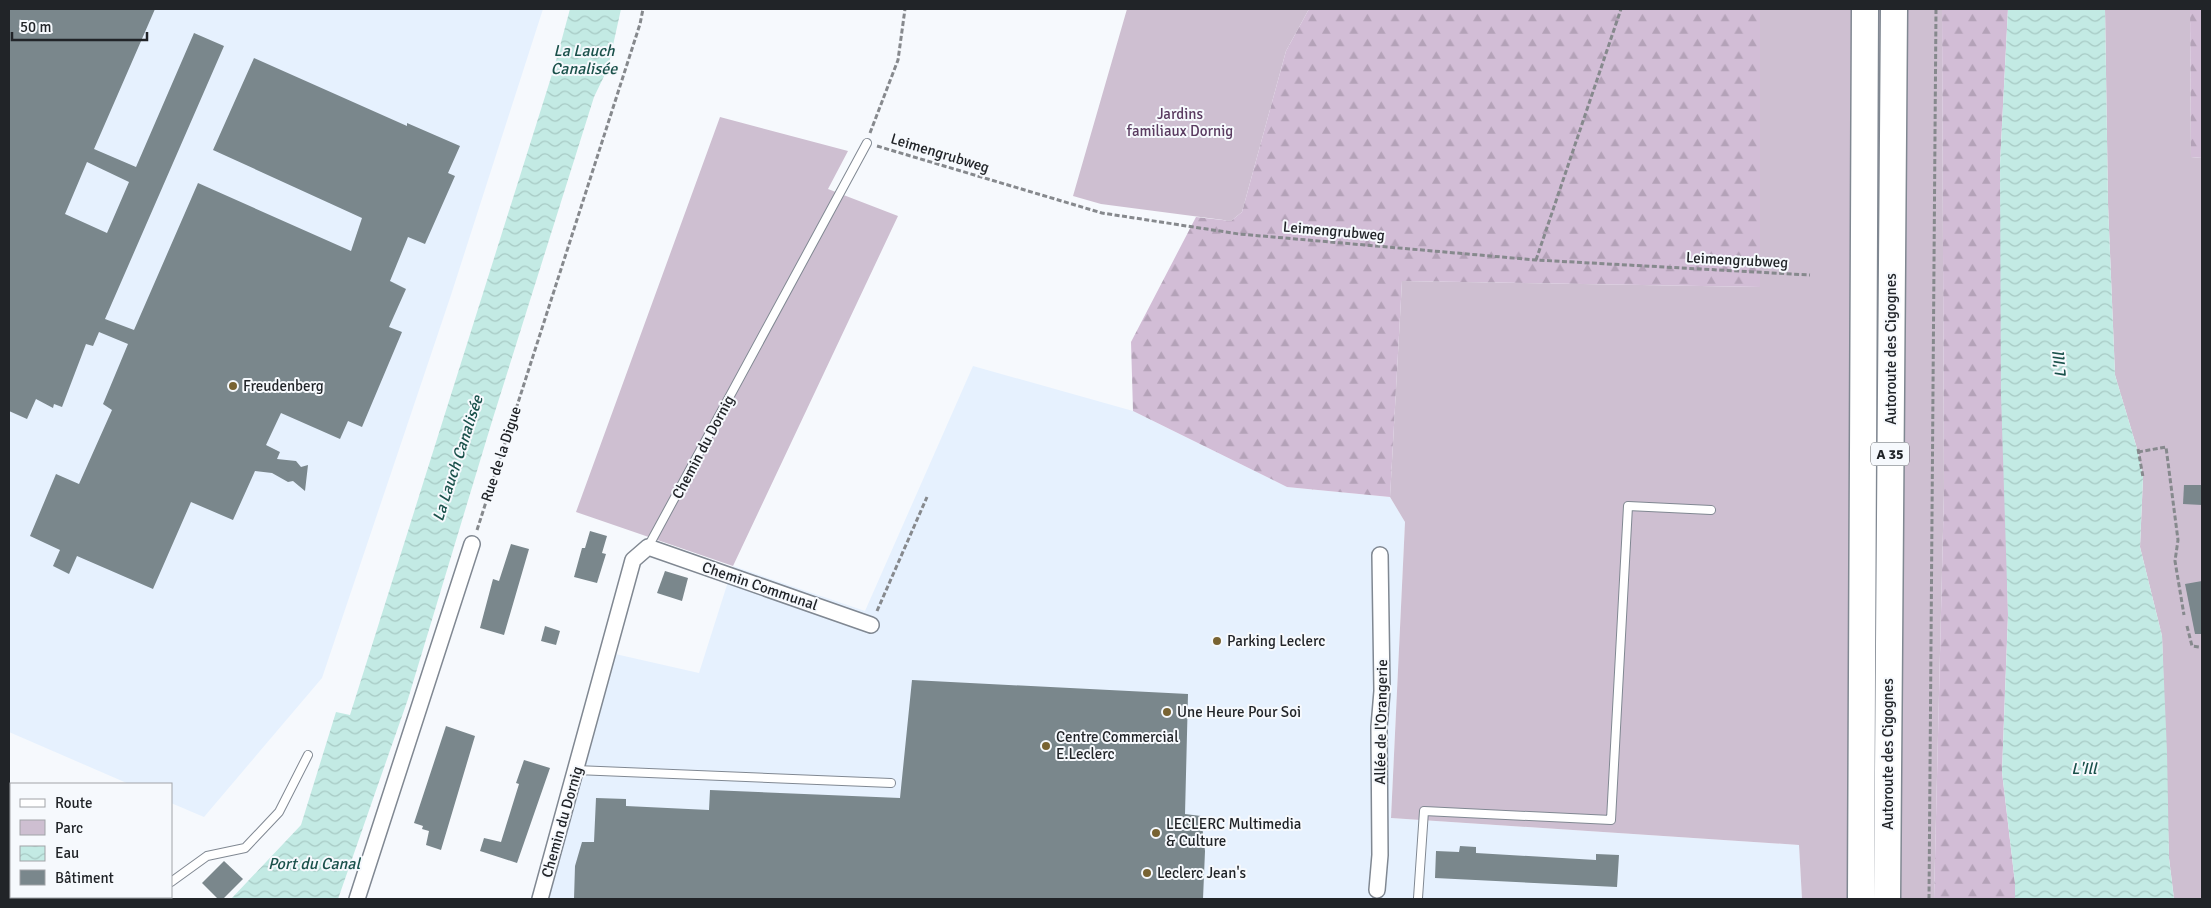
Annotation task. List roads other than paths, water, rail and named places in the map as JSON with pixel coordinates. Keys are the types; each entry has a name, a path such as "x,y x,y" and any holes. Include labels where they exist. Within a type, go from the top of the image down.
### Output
{"highway":[{"name":"Autoroute des Cigognes","path":"1861,899 1865,9"},
{"name":"Autoroute des Cigognes","path":"1887,899 1894,9"}],"street":[{"path":"357,899 472,544"},
{"name":"Chemin Communal","path":"648,547 871,625"},
{"name":"Chemin du Dornig","path":"540,899 633,560 648,547"},
{"name":"Allée de l'Orangerie","path":"1377,890 1380,855 1379,727 1382,691 1380,555"}],"lane":[{"name":"Chemin du Dornig","path":"648,547 867,143"},
{"path":"1418,898 1424,812 1611,820 1628,506 1711,510"},
{"path":"172,881 207,856 244,848 279,812 308,755"},
{"path":"576,770 891,783"}],"water":[{"path":"570,9 621,9 608,68 594,97 493,418 408,699 338,899 231,899 301,825 336,712 350,715 554,68"},
{"name":"L'Ill","path":"2008,9 2105,9 2108,204 2115,375 2138,452 2143,477 2140,547 2162,636 2169,858 2174,899 2015,899 2015,883 2002,772 2008,615 2001,395 2000,164"}],"place":[{"name":"Freudenberg","path":"233,386"},
{"name":"Parking Leclerc","path":"1217,641"},
{"name":"Une Heure Pour Soi","path":"1167,712"},
{"name":"Centre Commercial E.Leclerc","path":"1046,746"},
{"name":"LECLERC Multimedia & Culture","path":"1156,833"},
{"name":"Leclerc Jean's","path":"1147,873"}],"water label":[{"name":"La Lauch Canalisée","path":"584,59"},
{"name":"La Lauch Canalisée","path":"457,458"},
{"name":"Port du Canal","path":"314,863"}],"park label":[{"name":"Jardins familiaux Dornig","path":"1180,122"}]}
